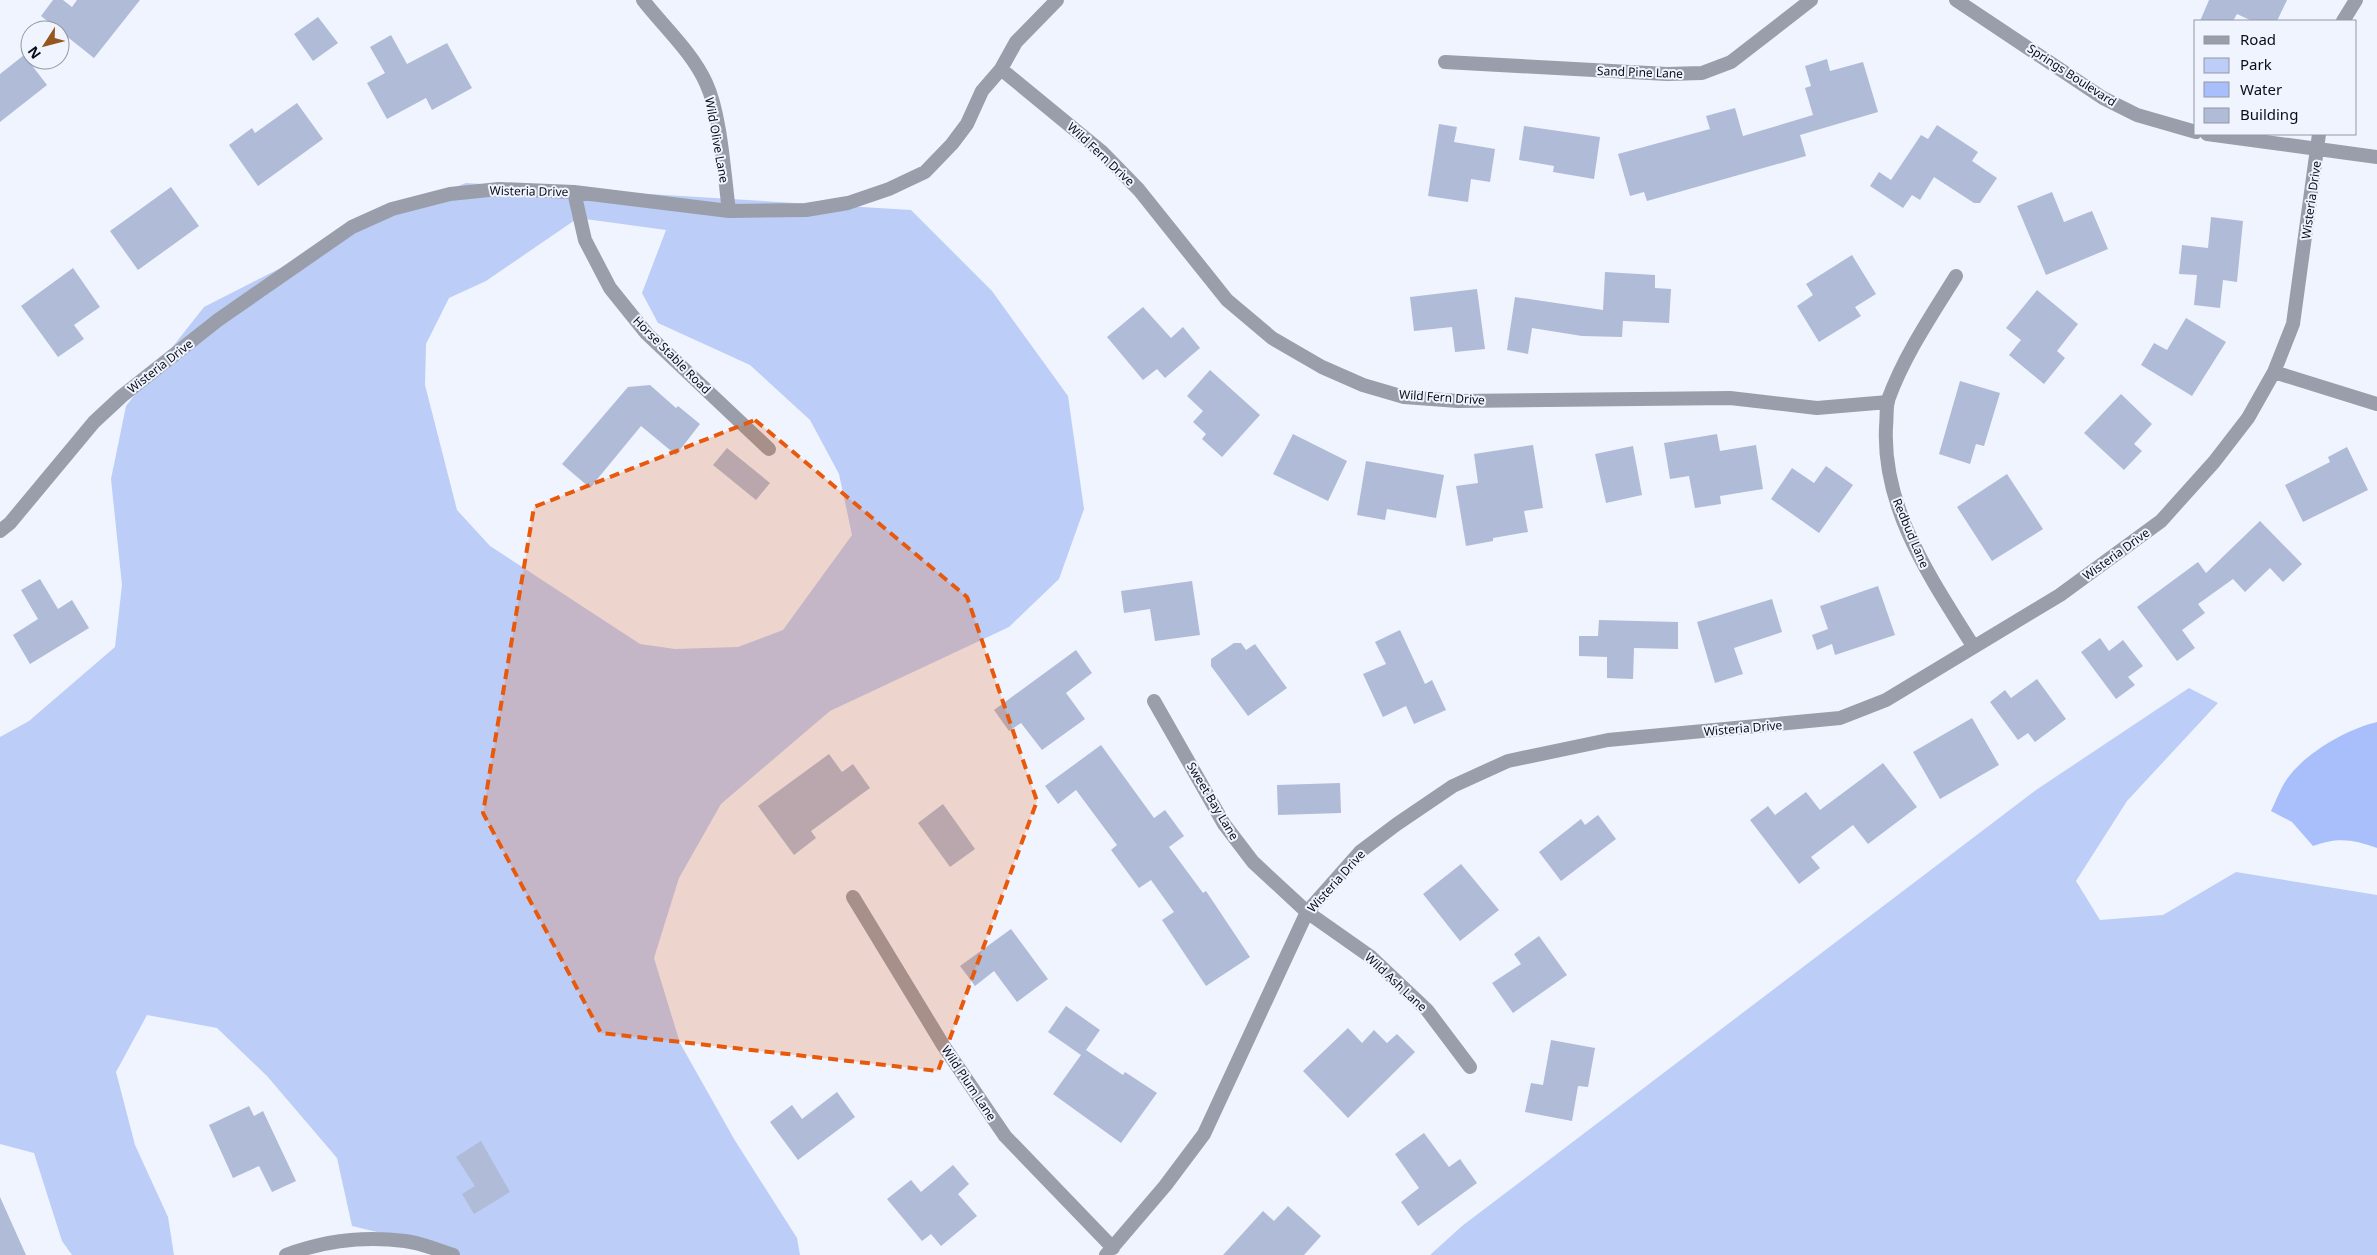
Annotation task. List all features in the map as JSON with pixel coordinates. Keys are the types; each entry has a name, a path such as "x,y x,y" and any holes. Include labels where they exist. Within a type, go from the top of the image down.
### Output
{"street":[{"name":"Wild Olive Lane","path":"642,0 691,60 705,82 714,108 729,211"},
{"name":"Wisteria Drive","path":"0,532 16,516 94,422 122,396 218,320 352,227 392,209 450,194 498,189 574,192 729,211 806,210 848,203 889,189 925,172 952,144 967,124 982,91 1001,69 1016,42 1057,0"},
{"name":"Sand Pine Lane","path":"1445,62 1667,74 1702,73 1731,62 1811,0"},
{"name":"Springs Boulevard","path":"1956,0 2103,98 2137,115 2194,131"},
{"path":"2344,20 2356,0"},
{"name":"Wild Fern Drive","path":"1001,69 1102,152 1139,190 1227,300 1272,338 1322,367 1363,385 1404,397 1458,401 1730,398 1817,408 1888,402"},
{"path":"2215,135 2377,157"},
{"name":"Wisteria Drive","path":"1109,1251 1165,1186 1204,1134 1307,912 1361,851 1397,824 1453,786 1508,761 1608,740 1840,718 1886,700 2060,595 2161,521 2214,462 2242,425 2274,372 2293,324 2319,135"},
{"name":"Horse Stable Road","path":"574,192 585,240 610,288 647,334 769,450"},
{"name":"Redbud Lane","path":"1956,276 1907,357 1888,402 1885,447 1895,497 1920,560 1973,646"},
{"path":"2274,372 2377,404"},
{"name":"Sweet Bay Lane","path":"1154,701 1224,824 1253,862 1307,912"},
{"name":"Wild Plum Lane","path":"853,897 943,1045 1005,1136 1109,1251"},
{"name":"Wild Ash Lane","path":"1307,912 1371,957 1427,1010 1470,1067"},
{"path":"286,1255 312,1245 357,1240 406,1241 453,1255"}],"highlighted area":[{"path":"755,420 967,597 1037,801 938,1071 601,1033 483,813 534,507"}],"green space":[{"path":"466,183 911,210 992,291 1068,396 1084,509 1059,579 1009,627 830,711 721,804 679,878 654,958 680,1043 734,1139 797,1238 800,1255 445,1255 427,1244 352,1226 337,1158 267,1076 217,1028 147,1015 116,1072 135,1145 168,1217 174,1255 72,1255 62,1241 34,1153 0,1144 0,737 29,721 115,647 122,585 111,479 126,406 204,307 389,213","holes":["578,218 666,230 642,293 658,323 750,365 810,420 839,474 852,535 783,630 738,647 675,649 640,644 490,546 457,510 425,385 426,344 449,298 486,281"]},
{"path":"2189,688 2218,703 2127,801 2076,881 2100,920 2163,915 2236,872 2377,895 2377,1255 1430,1255 1462,1226 2036,790"}],"water":[{"path":"2377,722 2377,848 2345,840 2330,841 2313,846 2292,822 2271,811 2282,787 2295,769 2315,751 2340,736"}],"building":[{"path":"53,0 63,0 72,7 77,0 140,0 94,58 70,39 70,20 46,20 41,16"},
{"path":"2209,0 2287,0 2277,20 2250,20 2237,14 2234,20 2200,20"},
{"path":"318,17 338,43 313,61 294,34"},
{"path":"391,35 407,64 447,43 472,88 432,110 426,98 387,119 367,83 385,73 370,47"},
{"path":"20,58 20,70 36,70 47,85 0,122 0,74"},
{"path":"1827,59 1830,71 1863,62 1878,112 1800,135 1806,156 1647,201 1644,192 1630,196 1618,154 1710,129 1706,116 1735,108 1743,136 1813,115 1805,88 1811,86 1805,66"},
{"path":"297,103 323,139 258,186 229,145 252,128 255,133"},
{"path":"1439,124 1457,127 1454,142 1495,149 1490,182 1471,179 1468,202 1428,196"},
{"path":"1937,125 1978,152 1972,161 1997,178 1980,203 1974,203 1934,177 1920,200 1912,195 1903,208 1870,186 1879,172 1891,180 1921,135 1928,139"},
{"path":"1524,126 1600,137 1594,179 1553,172 1554,166 1519,160"},
{"path":"171,187 199,226 138,270 110,231"},
{"path":"2052,192 2064,222 2092,211 2108,249 2046,275 2017,206"},
{"path":"2211,217 2243,221 2237,282 2223,280 2220,308 2194,305 2197,275 2179,274 2182,245 2208,248"},
{"path":"1852,255 1876,294 1855,307 1861,316 1819,342 1797,306 1813,295 1806,284"},
{"path":"73,268 100,307 74,325 84,339 58,357 21,306"},
{"path":"1605,272 1655,275 1655,288 1671,289 1669,323 1623,321 1622,337 1582,336 1532,328 1528,354 1507,350 1515,297 1603,310"},
{"path":"1477,289 1485,349 1455,352 1452,327 1414,331 1410,297"},
{"path":"2037,290 2078,324 2057,351 2065,358 2044,384 2009,355 2021,340 2006,328"},
{"path":"1143,307 1171,338 1183,327 1200,348 1165,378 1157,369 1143,380 1107,337"},
{"path":"2186,318 2226,342 2192,396 2141,365 2154,343 2167,350"},
{"path":"1210,370 1260,415 1222,457 1202,439 1206,434 1193,422 1203,411 1187,396"},
{"path":"1960,381 2000,393 1984,446 1976,444 1970,464 1939,454"},
{"path":"650,385 676,408 678,406 700,424 676,455 641,426 590,488 562,464 628,387"},
{"path":"2121,394 2152,424 2134,444 2142,451 2124,470 2084,433"},
{"path":"1293,434 1347,461 1328,501 1273,474"},
{"path":"1717,434 1720,451 1756,445 1763,489 1720,496 1721,504 1695,508 1689,476 1670,479 1664,443"},
{"path":"1533,445 1543,508 1524,511 1528,532 1493,538 1493,541 1466,546 1456,486 1478,483 1474,454"},
{"path":"1633,446 1642,495 1606,503 1595,454"},
{"path":"2347,447 2368,490 2303,522 2285,485 2330,462 2328,457"},
{"path":"727,448 770,483 756,500 713,465"},
{"path":"1366,461 1444,475 1436,518 1387,509 1385,520 1357,515"},
{"path":"1826,466 1853,485 1819,533 1771,499 1792,468 1814,483"},
{"path":"2007,474 2043,529 1992,561 1957,507"},
{"path":"2260,521 2302,564 2283,582 2270,568 2245,592 2233,579 2198,604 2205,613 2182,630 2195,648 2177,661 2137,607 2198,562 2206,573"},
{"path":"40,579 58,609 72,600 89,628 30,664 13,635 38,619 21,590"},
{"path":"1192,581 1200,635 1155,641 1150,609 1124,613 1121,591"},
{"path":"1878,586 1895,635 1835,655 1832,644 1817,650 1812,635 1828,629 1820,606"},
{"path":"1772,599 1782,632 1734,648 1743,674 1715,683 1697,622"},
{"path":"1599,620 1678,622 1678,649 1634,648 1633,679 1607,678 1607,657 1579,656 1579,636 1598,636"},
{"path":"1400,630 1425,684 1432,680 1446,710 1414,724 1406,706 1383,717 1363,674 1386,664 1375,642"},
{"path":"2100,638 2109,651 2123,640 2143,666 2128,677 2135,685 2116,699 2081,652"},
{"path":"1234,643 1241,643 1246,650 1255,644 1287,688 1248,716 1211,666 1211,659"},
{"path":"1076,650 1092,673 1066,693 1085,719 1042,750 1021,723 1009,731 994,710"},
{"path":"2037,679 2066,719 2035,742 2028,733 2018,740 1990,702 2005,690 2011,698"},
{"path":"1972,718 1999,765 1940,799 1913,752"},
{"path":"1101,745 1154,818 1165,810 1184,836 1169,847 1203,893 1206,891 1250,957 1206,986 1162,920 1174,912 1151,880 1139,888 1111,850 1117,845 1076,790 1058,804 1045,786"},
{"path":"829,754 842,772 853,764 870,788 811,831 816,838 794,855 758,806"},
{"path":"1883,763 1917,807 1868,844 1853,825 1811,857 1820,868 1799,884 1750,820 1768,806 1775,815 1806,792 1820,810"},
{"path":"1340,783 1341,813 1278,815 1277,785"},
{"path":"943,804 975,849 950,867 918,823"},
{"path":"1598,815 1616,839 1561,881 1539,852 1581,819 1585,825"},
{"path":"1461,864 1499,910 1460,941 1423,894"},
{"path":"1011,929 1048,979 1017,1002 994,971 975,986 960,966"},
{"path":"1539,936 1567,975 1513,1013 1492,983 1521,964 1514,954"},
{"path":"1066,1006 1100,1030 1086,1050 1123,1075 1125,1072 1157,1093 1121,1143 1053,1094 1081,1055 1048,1032"},
{"path":"1348,1028 1362,1043 1374,1030 1387,1043 1397,1034 1415,1052 1348,1118 1303,1071"},
{"path":"1551,1040 1595,1048 1588,1087 1578,1086 1572,1121 1525,1112 1531,1083 1543,1085"},
{"path":"837,1092 855,1117 798,1160 770,1122 792,1105 802,1119"},
{"path":"249,1106 254,1116 263,1111 296,1181 272,1192 259,1166 233,1178 209,1125"},
{"path":"1424,1133 1449,1167 1460,1159 1477,1183 1418,1226 1401,1202 1419,1188 1395,1154"},
{"path":"481,1141 510,1192 474,1214 462,1194 475,1186 456,1157"},
{"path":"953,1165 969,1184 958,1194 977,1216 941,1246 931,1234 922,1241 887,1199 911,1180 921,1192"},
{"path":"0,1197 26,1255 0,1255"},
{"path":"1288,1206 1321,1236 1304,1255 1223,1255 1263,1211 1274,1221"}]}
